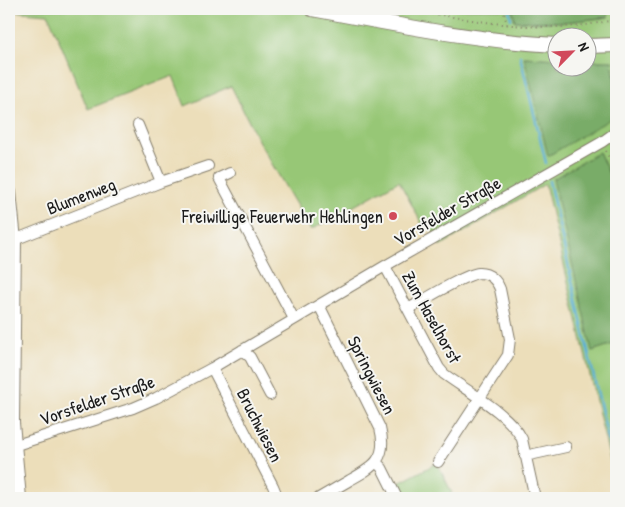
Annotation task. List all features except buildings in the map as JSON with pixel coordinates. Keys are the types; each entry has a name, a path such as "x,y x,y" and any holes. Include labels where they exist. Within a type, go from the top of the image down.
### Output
{"main road":[{"path":"312,9 479,39 548,45"},
{"path":"598,46 616,45"},
{"path":"9,192 14,240 10,423 15,492"}],"street":[{"path":"138,125 161,182"},
{"name":"Vorsfelder Straße","path":"13,446 133,408 156,398 212,368 385,266 602,142 616,132"},
{"name":"Blumenweg","path":"14,240 161,182 208,166"},
{"path":"230,172 219,178 294,319"},
{"name":"Zum Haselhorst","path":"385,266 438,368 513,425 522,439 535,498"},
{"path":"408,309 472,276 480,273 487,274 497,283 510,339 506,361 438,462"},
{"name":"Springwiesen","path":"318,306 380,428 383,440 381,452 376,462"},
{"path":"242,350 250,357 270,395"},
{"name":"Bruchwiesen","path":"212,368 278,498"},
{"path":"526,456 566,447"},
{"path":"319,498 370,469 376,462 382,468 397,498"}],"path":[{"path":"408,9 507,24 572,26 614,20"},
{"path":"503,9 507,24"},
{"path":"613,9 616,36"},
{"path":"602,142 616,173"},
{"path":"448,498 451,496 452,498"}],"green space":[{"path":"9,9 512,9 515,21 550,22 608,17 607,9 616,9 616,89 612,61 598,61 598,28 548,28 548,58 524,57 548,76 548,78 551,78 607,121 616,111 616,142 609,147 616,162 616,189 599,152 592,351 616,343 616,486 545,184 440,246 430,225 424,228 399,181 311,230 259,142 231,86 185,106 173,76 88,109 48,14 9,11"},
{"path":"512,9 607,9 608,17 565,22 515,21"},
{"path":"524,57 548,58 548,78 598,78 598,61 612,61 616,89 615,114 607,121 548,156"},
{"path":"599,152 616,189 616,343 592,351 553,179"},
{"path":"437,463 452,493 443,498 402,498 395,485"}],"waterway":[{"path":"509,9 511,19"},
{"path":"520,56 546,163"},
{"path":"549,181 616,473"}],"place":[{"name":"Freiwillige Feuerwehr Hehlingen","path":"393,216"}]}
